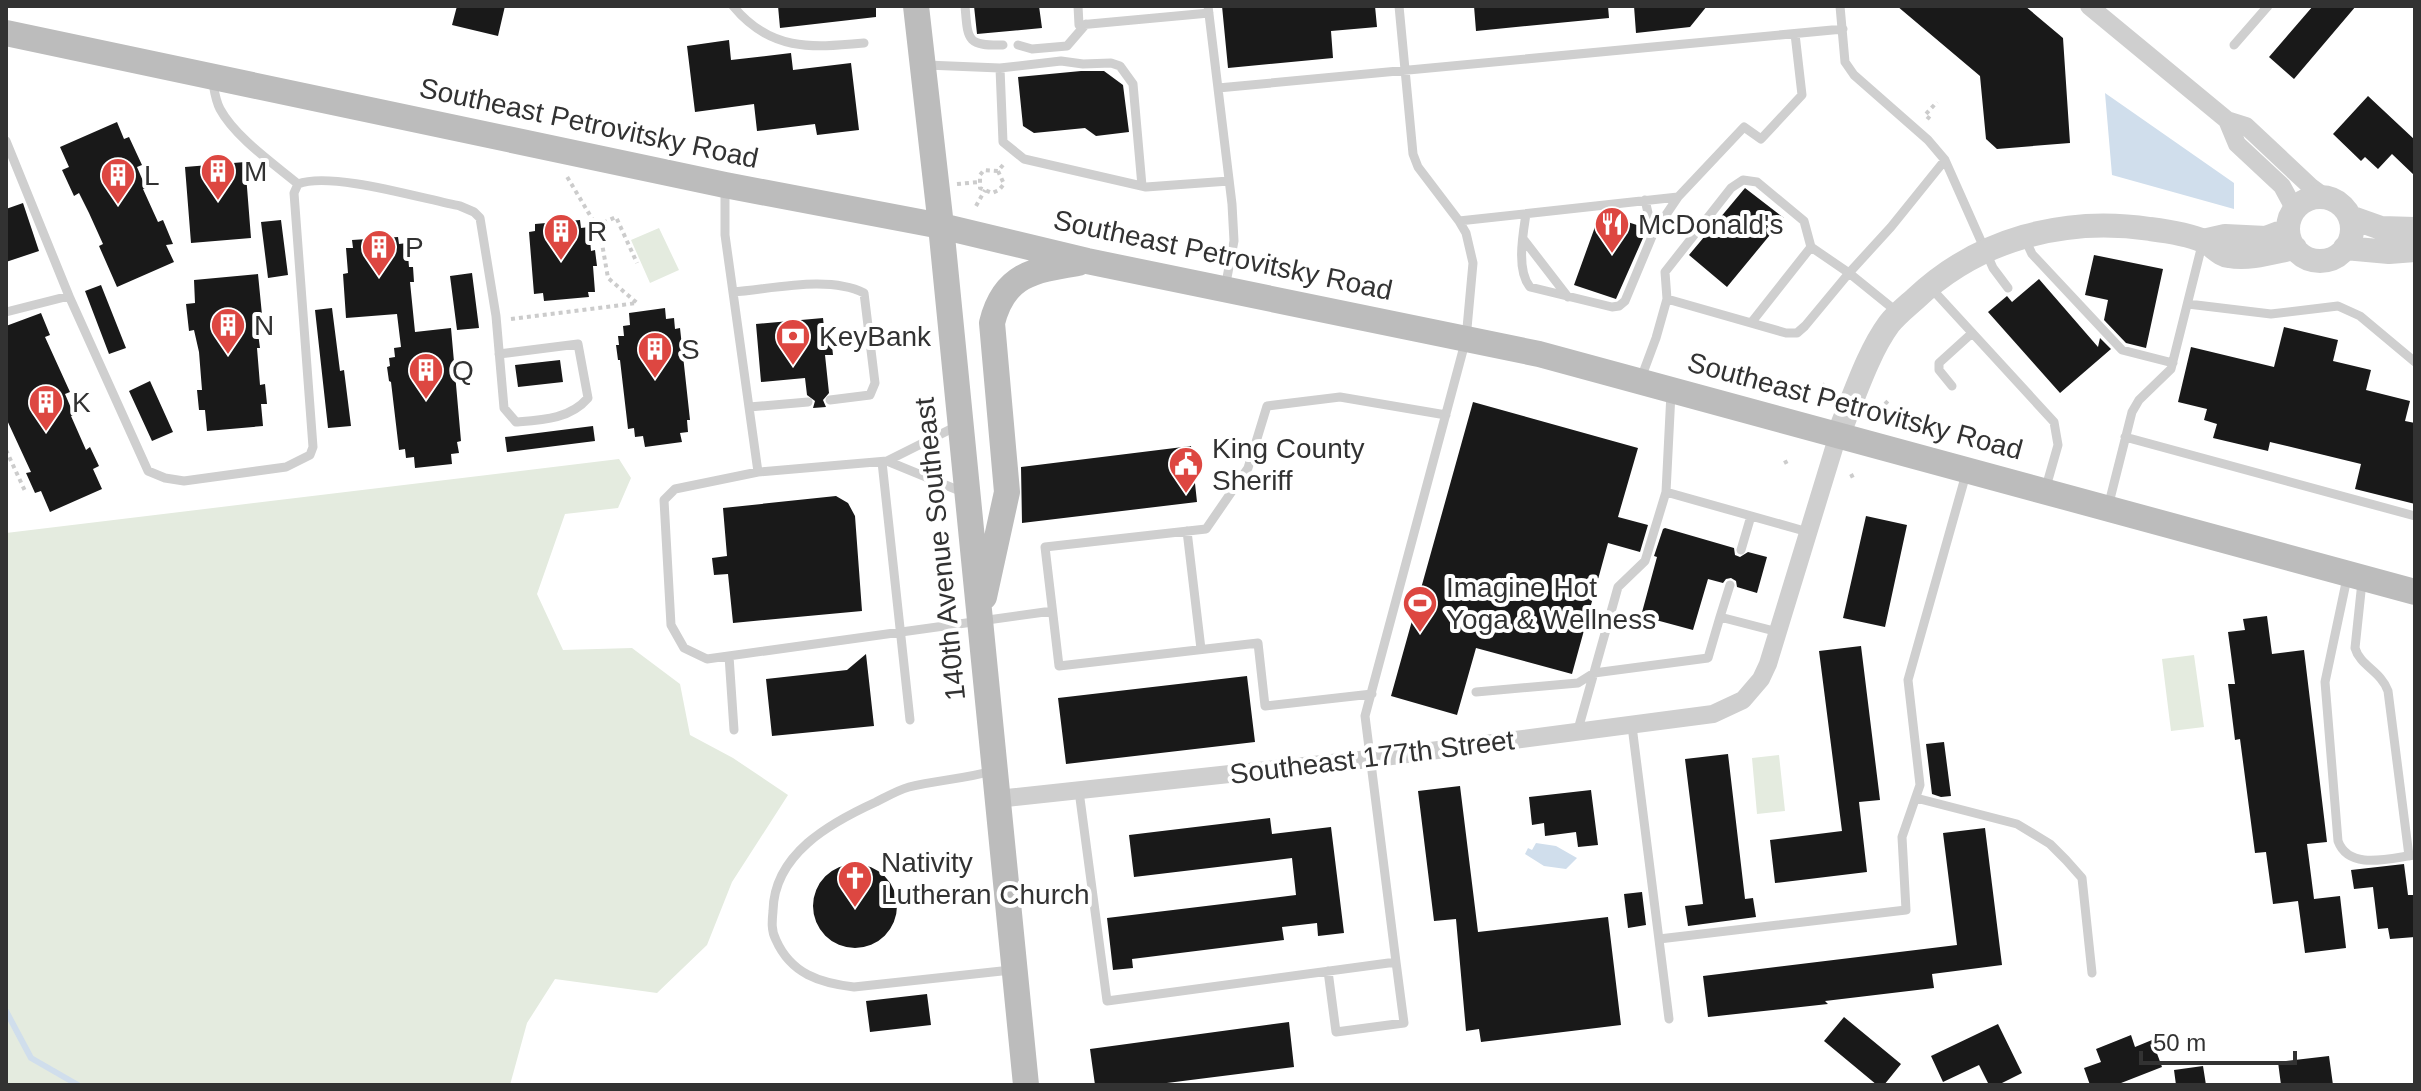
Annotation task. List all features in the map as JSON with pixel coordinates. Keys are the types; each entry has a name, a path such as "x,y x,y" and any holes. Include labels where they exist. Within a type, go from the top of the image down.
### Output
{"main road":[{"name":"140th Avenue Southeast","path":"916,6 941,226 1026,1085"},
{"name":"Southeast Petrovitsky Road","path":"6,33 725,185 941,226 1087,261 1539,354 2415,592"},
{"path":"979,620 1007,492 992,323 996,307 1005,291 1022,276 1087,261"}],"street":[{"path":"2089,6 2227,120 2246,126 2311,187 2336,201 2350,217 2381,228 2415,229"},
{"path":"2227,120 2237,144 2282,186 2302,255 2320,261 2339,255 2352,228 2350,217"},
{"path":"1778,632 1838,435 1868,364 1888,325 1929,285 1985,250 2024,236 2070,227 2120,224 2203,241 2225,256 2233,257 2293,228 2305,201 2326,198"},
{"path":"2345,248 2389,252 2415,250"},
{"name":"Southeast 177th Street","path":"997,799 1369,759 1713,714 1743,700 1761,679 1778,632"}],"lane":[{"path":"733,6 747,24 780,43 864,43"},
{"path":"965,6 968,37 980,45 1003,45"},
{"path":"1078,6 1079,25 1208,9 1234,241 1225,288"},
{"path":"1328,971 1336,1032 1404,1023 1365,716 1466,339 1473,263 1466,233 1418,167 1413,154 1399,6"},
{"path":"1840,6 1845,62 1854,75 1928,140 1945,160 1997,275 2008,288"},
{"path":"2234,45 2268,6"},
{"path":"1018,45 1032,49 1067,46 1086,24"},
{"path":"1218,88 1843,29"},
{"path":"1526,214 1521,260 1525,280 1530,287 1612,307 1619,306 1625,301 1653,234 1678,197 1744,127 1761,139 1802,95 1795,34"},
{"path":"923,65 1000,68 1061,61 1111,63 1124,70 1133,84 1142,186"},
{"path":"1000,68 1003,142 1024,159 1142,186 1229,181"},
{"path":"212,77 218,106 225,118 256,150 298,184"},
{"path":"6,141 69,296 148,471 184,481 286,467 310,455 313,447 294,193 298,184 307,180 341,182 460,206 474,212 480,218 497,320 499,354 504,408 516,422 547,419 577,411 588,398 578,344 499,354"},
{"path":"1667,299 1786,333 1797,333 1891,227 1945,160"},
{"path":"1640,381 1667,299 1665,272 1731,188 1743,180 1757,182 1804,221 1811,247 1900,313"},
{"path":"725,185 725,235 758,472"},
{"path":"1459,221 1678,197"},
{"path":"1645,200 1653,234"},
{"path":"2024,236 2032,254 2122,350 2173,363"},
{"path":"1524,240 1568,297"},
{"path":"2108,507 2132,412 2139,400 2171,369 2203,241"},
{"path":"1751,323 1811,247"},
{"path":"733,292 832,283 851,286 864,293 875,383 870,395 830,400"},
{"path":"1929,285 2054,422 2058,445 2045,490"},
{"path":"6,312 69,296"},
{"path":"2188,304 2271,314 2338,306 2360,316 2415,362"},
{"path":"1952,386 1939,370 1939,363 1971,334"},
{"path":"1577,733 1618,587 1645,561 1666,492 1671,389"},
{"path":"1372,694 1265,706 1258,643 1059,666 1045,547 1206,529 1248,468 1267,406 1340,397 1446,415"},
{"path":"749,407 808,402"},
{"path":"960,424 884,462 758,472 675,489 664,500 671,625 684,648 707,659 1052,611"},
{"path":"2125,437 2415,516"},
{"path":"884,462 967,494"},
{"path":"884,462 910,720"},
{"path":"1659,939 1906,910 1902,837 1920,785 1908,680 1967,469"},
{"path":"1666,492 1808,532"},
{"path":"1741,550 1751,516"},
{"path":"1187,531 1201,649"},
{"path":"2356,575 2355,648 2357,655 2378,674 2388,691 2412,855 2374,860 2354,859 2341,850 2338,841 2325,682 2356,575"},
{"path":"1476,692 1578,683 1594,673 1708,658 1730,585"},
{"path":"1720,617 1778,632"},
{"path":"729,656 734,730"},
{"path":"1632,726 1669,1019"},
{"path":"994,771 907,787 852,813 804,845 785,867 778,884 773,904 772,933 781,953 793,966 809,977 829,984 854,987 1014,969"},
{"path":"1079,791 1107,1001 1396,962"},
{"path":"1916,798 2017,824 2050,844 2082,878 2092,973"}],"path":[{"path":"1930,119 1925,115 1937,102"},
{"path":"497,320 637,303 608,278 600,232 550,148"},
{"path":"998,171 1003,165"},
{"path":"984,170 998,171 1003,176 1004,184 992,193 979,182 984,170"},
{"path":"957,184 979,182"},
{"path":"976,206 985,190"},
{"path":"596,226 616,217 637,263"},
{"path":"6,450 25,491"},
{"path":"1784,463 1790,460"}],"shaded area":[{"path":"659,228 679,270 650,283 631,240"},
{"path":"619,459 631,478 618,508 565,514 537,594 563,650 632,648 680,684 690,735 733,758 788,795 732,882 707,945 657,993 555,979 527,1023 510,1085 6,1085 6,533"},
{"path":"2194,655 2204,727 2171,731 2162,659"},
{"path":"1779,755 1785,811 1757,814 1752,758"}],"water":[{"path":"2105,93 2234,183 2234,209 2112,175"},
{"path":"1536,843 1556,846 1577,858 1566,869 1544,866 1525,854"}],"building":[{"path":"457,6 505,6 498,36 452,25"},
{"path":"778,6 876,6 876,17 780,28"},
{"path":"974,6 1039,6 1042,28 977,34"},
{"path":"1222,6 1375,6 1377,27 1331,31 1333,58 1228,68"},
{"path":"1474,6 1608,6 1609,18 1476,31"},
{"path":"1634,6 1707,6 1690,27 1636,33"},
{"path":"1897,6 2025,6 2063,38 2070,143 1997,149 1986,139 1980,76"},
{"path":"2313,6 2356,6 2294,79 2269,57"},
{"path":"729,40 731,60 791,53 793,70 851,63 859,130 817,135 815,124 757,131 754,104 695,112 687,46"},
{"path":"1104,71 1123,85 1129,132 1096,136 1085,128 1034,133 1023,126 1018,77"},
{"path":"2368,96 2415,140 2415,176 2392,154 2378,169 2365,157 2361,161 2333,134"},
{"name":"L","path":"117,122 124,139 129,137 142,165 137,167 146,188 143,189 158,222 163,220 173,244 166,245 174,262 117,287 89,213 79,193 74,196 62,170 69,167 60,147"},
{"name":"M","path":"245,162 251,238 191,243 185,167"},
{"path":"1745,188 1784,218 1727,287 1689,255"},
{"path":"23,203 39,251 6,262 6,209"},
{"name":"McDonald's","path":"1600,213 1643,227 1639,236 1643,238 1616,299 1574,285"},
{"path":"281,220 288,275 268,278 261,222"},
{"name":"R","path":"580,220 581,228 589,227 591,251 595,250 595,292 588,292 589,297 544,301 543,293 534,294 529,232 535,231 535,224"},
{"path":"398,237 399,244 407,243 409,267 413,267 414,282 410,282 415,332 451,328 461,441 457,442 459,453 451,454 452,464 415,468 414,457 406,458 405,449 399,450 387,367 390,366 389,358 395,357 394,348 401,347 397,314 346,318 343,274 348,273 346,248 353,248 352,240"},
{"path":"2094,255 2163,269 2146,348 2126,343 2104,320 2108,300 2085,295"},
{"path":"472,273 479,328 457,330 450,276"},
{"name":"N","path":"258,274 263,325 257,326 260,348 257,348 260,385 265,384 267,404 261,404 263,426 207,431 205,410 199,410 197,390 202,390 199,352 194,330 189,331 186,304 195,303 194,280"},
{"path":"2039,279 2098,347 2100,338 2111,349 2060,393 1988,312 2007,296 2012,302"},
{"path":"101,285 126,348 109,354 85,291"},
{"path":"332,308 351,426 328,428 315,310"},
{"name":"S","path":"665,308 666,319 674,318 675,329 680,328 690,420 687,420 688,432 680,433 682,442 645,447 643,436 635,437 634,428 628,429 616,345 619,345 618,336 624,336 623,326 630,325 629,313"},
{"name":"K","path":"41,313 50,335 45,337 70,392 65,394 74,415 71,416 86,450 90,447 99,466 93,469 102,489 50,512 41,491 35,493 26,473 31,472 6,418 6,326"},
{"name":"KeyBank","path":"823,318 825,336 831,336 833,355 825,355 829,393 823,400 826,407 813,408 815,401 807,395 805,378 761,382 756,324"},
{"path":"2284,327 2338,340 2333,361 2371,370 2366,390 2410,401 2405,421 2415,423 2415,504 2355,489 2361,464 2270,442 2268,451 2213,438 2217,424 2204,420 2207,409 2178,402 2191,347 2274,367"},
{"path":"560,360 563,382 518,387 515,365"},
{"path":"150,381 173,432 152,441 129,391"},
{"path":"1473,402 1638,448 1618,517 1648,525 1640,552 1608,543 1572,674 1476,648 1457,715 1391,696"},
{"path":"593,426 595,441 507,452 505,437"},
{"path":"1191,446 1197,502 1022,523 1021,467"},
{"path":"836,496 848,503 855,516 862,611 733,623 728,574 714,575 712,558 727,556 723,508"},
{"path":"1866,516 1907,525 1885,627 1843,618"},
{"path":"1665,528 1734,548 1735,555 1740,557 1748,552 1767,557 1757,593 1737,587 1736,581 1731,578 1723,583 1708,579 1693,630 1641,616 1657,557 1654,556"},
{"path":"2267,616 2272,654 2304,650 2327,842 2307,844 2314,899 2340,896 2346,948 2305,953 2298,901 2273,904 2266,852 2255,853 2240,739 2235,740 2228,684 2235,684 2228,632 2245,630 2243,619"},
{"path":"1861,646 1880,800 1859,802 1867,872 1775,883 1770,840 1842,831 1819,651"},
{"path":"866,654 874,726 772,736 766,679 847,670"},
{"path":"1247,676 1255,742 1066,764 1058,698"},
{"path":"1944,742 1951,796 1941,797 1932,794 1926,744"},
{"path":"1728,754 1745,899 1753,898 1756,917 1688,926 1685,906 1703,904 1685,759"},
{"path":"1460,786 1478,932 1608,917 1621,1025 1481,1042 1479,1029 1466,1031 1456,919 1434,921 1418,791"},
{"path":"1591,790 1598,845 1578,847 1576,832 1545,836 1544,823 1532,825 1529,797"},
{"path":"1270,818 1272,834 1331,827 1344,933 1318,936 1317,923 1282,927 1284,940 1132,959 1133,968 1113,970 1107,918 1296,895 1292,858 1134,877 1129,835"},
{"path":"1985,828 2002,965 1932,974 1934,988 1708,1017 1703,976 1957,945 1943,833"},
{"name":"Nativity Lutheran Church","path":"847,864 863,864 879,871 890,882 897,906 894,922 885,936 863,948 847,948 831,941 820,930 813,914 813,898 820,882 831,871"},
{"path":"2404,864 2408,895 2415,895 2415,937 2390,939 2388,928 2378,929 2373,887 2354,889 2351,870"},
{"path":"1642,892 1646,925 1628,928 1624,894"},
{"path":"927,994 931,1025 870,1032 866,1001"},
{"path":"1844,1017 1901,1064 1884,1085 1877,1085 1824,1041"},
{"path":"1289,1022 1294,1067 1151,1085 1095,1085 1090,1049"},
{"path":"1998,1024 2022,1073 1998,1085 1989,1085 1979,1065 1943,1082 1931,1056"},
{"path":"2131,1035 2135,1047 2152,1040 2162,1067 2116,1085 2090,1085 2084,1068 2101,1062 2096,1049"},
{"path":"2329,1056 2333,1085 2281,1085 2278,1062"},
{"path":"2203,1066 2206,1085 2176,1085 2174,1070"}],"waterway":[{"path":"6,1011 31,1058 78,1085"}],"place":[{"name":"M","path":"218,202"},
{"name":"L","path":"118,206"},
{"name":"McDonald's","path":"1612,255"},
{"name":"R","path":"561,262"},
{"name":"P","path":"379,278"},
{"name":"N","path":"228,356"},
{"name":"KeyBank","path":"793,367"},
{"name":"S","path":"655,380"},
{"name":"Q","path":"426,401"},
{"name":"K","path":"46,433"},
{"name":"King County Sheriff","path":"1186,495"},
{"name":"Imagine Hot Yoga & Wellness","path":"1420,634"},
{"name":"Nativity Lutheran Church","path":"855,909"}]}
